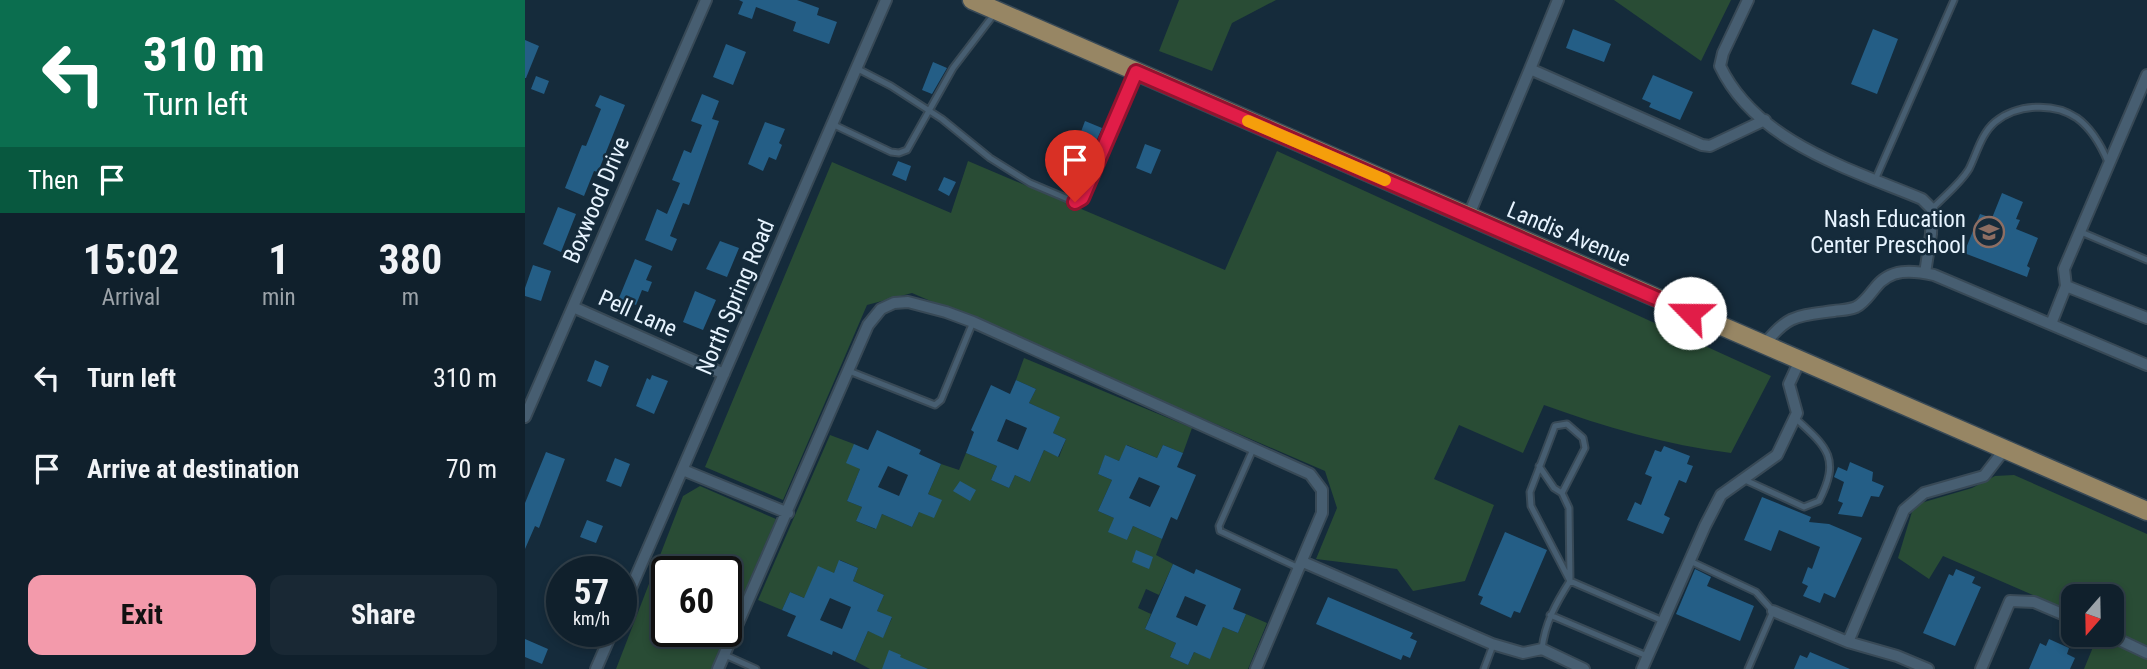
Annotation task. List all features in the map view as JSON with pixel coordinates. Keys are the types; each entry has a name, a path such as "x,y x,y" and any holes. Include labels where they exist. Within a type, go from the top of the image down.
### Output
{"main road":[{"name":"Landis Avenue","path":"972,0 2147,511"}],"street":[{"name":"Boxwood Drive","path":"525,417 706,0"},
{"name":"North Spring Road","path":"637,575 886,0"},
{"path":"1468,217 1558,0"},
{"path":"1748,0 1720,66 1727,82 1777,131 1809,152 1922,199 1932,209 1925,273"},
{"path":"1530,69 1702,145 1710,146 1765,120"},
{"path":"2051,324 2066,286 2064,269 2147,75"},
{"path":"1763,345 1777,327 1789,320 1799,316 1853,309 1861,305 1880,282 1890,275 1910,269 2147,365"},
{"path":"2066,286 2147,318"},
{"path":"718,669 868,325 881,309 894,303 908,302 973,322 1310,474 1322,490 1322,513 1256,669"},
{"name":"Pell Lane","path":"573,307 725,374"},
{"path":"1641,669 1721,495 1777,454 1797,413 1789,384 1800,360"},
{"path":"1847,642 1904,510 1924,493 1984,476 2005,449"},
{"path":"683,470 788,513"},
{"path":"1301,565 1493,645 1523,653 1542,649 1584,669"},
{"path":"1981,669 2010,601 2034,602 2061,614"},
{"path":"1773,611 1847,642 1897,656 1928,669"},
{"path":"2125,643 2147,653"},
{"path":"596,669 606,647"}],"lane":[{"path":"1875,180 1954,0"},
{"path":"832,124 877,147 899,153 907,150 953,68 997,11"},
{"path":"856,68 930,111 990,158 1030,183 1075,202 1082,198 1136,72"},
{"path":"1932,209 1968,171 1984,135 1996,122 2021,109 2052,108 2078,119 2101,145 2109,165"},
{"path":"2081,232 2147,260"},
{"path":"849,371 935,405 941,400 973,322"},
{"path":"1745,480 1804,507 1819,501 1827,485 1831,467 1828,451 1795,418"},
{"path":"1562,493 1585,448 1583,438 1567,424 1555,426 1530,492 1531,506 1570,582 1663,621"},
{"path":"1254,447 1219,526 1220,531 1301,565"},
{"path":"1539,466 1554,488 1562,493 1569,508 1570,582 1551,615 1542,649"},
{"path":"1690,560 1756,592 1773,611 1748,669"},
{"path":"1551,615 1647,656"},
{"path":"1484,669 1493,645"},
{"path":"725,655 741,666 757,669"}],"green space":[{"path":"1179,0 1276,0 1232,23 1212,71 1159,51"},
{"path":"1614,0 1731,0 1701,61"},
{"path":"1277,151 1771,376 1731,453 1636,434 1544,405 1523,453 1459,425 1434,479 1494,505 1465,581 1413,591 1397,569 1316,559 1337,508 1325,471 912,293 867,305 783,500 705,467 832,162 951,213 968,161 1225,270"},
{"path":"1024,358 1192,428 1183,453 1163,445 1157,458 1127,445 1119,461 1105,456 1098,474 1112,480 1098,511 1114,518 1127,540 1133,526 1162,539 1156,555 1173,564 1159,595 1146,589 1138,608 1151,614 1145,629 1176,643 1170,657 1188,665 1194,652 1210,658 1223,627 1238,633 1246,614 1267,623 1248,669 870,669 855,661 868,631 883,637 892,618 877,611 884,595 853,581 858,568 840,560 834,573 804,598 790,592 782,610 758,600 830,435 854,444 860,469 847,501 862,507 856,521 875,529 882,514 912,527 919,512 941,500 928,494 941,464 959,470 966,453 997,466 991,480 1009,488 1015,475 1030,482 1044,450 1059,457 1066,439 1053,433 1059,417 1029,403 1036,389 1016,380"},
{"path":"2014,475 2147,534 2147,669 2084,669 2093,648 2125,648 2125,584 2061,584 2061,607 1943,556 1929,579 1898,558 1914,505 1972,488 1995,476"},
{"path":"700,486 776,519 742,597 742,556 660,556 683,496"},
{"path":"651,579 651,647 721,647 711,669 616,669 625,647 637,647 637,615"}],"building":[{"path":"739,0 797,0 819,8 817,15 837,22 829,44 793,31 796,22 756,7 752,19 738,14 743,2"},
{"path":"1573,29 1611,44 1604,62 1566,48"},
{"path":"1873,29 1898,39 1877,94 1851,84"},
{"path":"525,40 539,46 526,78 525,78"},
{"path":"726,44 746,52 733,85 713,77"},
{"path":"933,62 947,68 932,94 922,90"},
{"path":"1653,75 1693,92 1680,120 1649,107 1651,103 1642,99"},
{"path":"536,76 549,81 544,94 531,89"},
{"path":"702,94 719,101 712,119 719,121 689,205 683,203 670,236 677,239 672,251 645,240 657,209 667,214 680,183 672,180 684,150 691,153 702,125 691,121"},
{"path":"600,95 625,105 598,172 594,171 584,196 565,188 582,145 586,146 601,109 595,106"},
{"path":"1085,121 1102,128 1092,151 1076,145"},
{"path":"765,122 785,129 776,160 769,157 763,171 748,164"},
{"path":"1145,144 1161,150 1151,174 1136,168"},
{"path":"898,161 911,166 906,181 892,175"},
{"path":"944,177 956,182 949,196 938,190"},
{"path":"2002,193 2023,202 2016,219 2020,220 2016,229 2038,238 2027,266 2030,268 2027,277 1964,253 1980,214 1992,218"},
{"path":"558,207 576,214 561,252 543,244"},
{"path":"720,241 739,248 727,277 706,269"},
{"path":"635,259 652,266 646,280 652,282 648,292 642,290 636,305 619,298"},
{"path":"533,265 551,271 541,301 525,296"},
{"path":"695,291 716,300 703,330 683,322"},
{"path":"595,360 609,366 601,387 587,381"},
{"path":"652,375 668,381 654,414 636,406 647,378 650,380"},
{"path":"1016,380 1036,389 1029,403 1060,417 1053,433 1066,439 1058,457 1044,450 1030,482 1015,475 1009,488 991,480 997,466 966,453 974,432 971,430 991,385 1010,394","holes":["1006,419 1027,428 1018,450 997,441"]},
{"path":"877,430 921,450 919,454 941,464 928,494 942,500 934,518 919,512 912,527 882,514 876,529 856,521 862,507 847,501 860,469 846,463 854,444 868,450","holes":["888,466 908,475 899,496 878,487"]},
{"path":"1126,445 1157,458 1163,445 1183,453 1177,467 1196,475 1177,520 1171,517 1162,539 1133,526 1127,540 1108,532 1114,518 1098,511 1112,480 1098,474 1105,455 1119,461","holes":["1139,477 1160,486 1150,507 1129,498"]},
{"path":"1664,446 1690,456 1687,464 1693,466 1686,483 1679,480 1664,515 1670,518 1663,534 1627,520 1635,502 1641,505 1652,477 1645,474 1655,450 1661,452"},
{"path":"546,452 565,459 539,528 535,526 525,549 525,503"},
{"path":"615,458 630,464 621,487 606,481"},
{"path":"1850,462 1873,472 1872,481 1884,486 1879,497 1871,496 1862,517 1838,514 1843,503 1838,501 1844,482 1834,477 1838,467 1847,471"},
{"path":"960,481 976,490 970,501 953,491"},
{"path":"1762,497 1811,517 1809,522 1829,524 1862,538 1835,598 1824,593 1820,603 1803,596 1808,586 1802,583 1808,567 1812,569 1820,547 1779,530 1771,551 1744,540"},
{"path":"587,520 603,526 596,543 580,537"},
{"path":"1505,532 1547,550 1520,613 1514,611 1511,618 1480,604 1483,597 1478,595"},
{"path":"1136,550 1153,557 1149,569 1132,562"},
{"path":"839,560 858,568 853,581 884,595 877,611 892,617 883,638 868,631 855,661 833,651 832,655 787,636 796,616 782,610 790,592 804,598 818,566 834,573","holes":["830,598 851,607 842,629 820,620"]},
{"path":"1173,564 1194,574 1196,569 1241,589 1233,609 1246,614 1238,633 1223,627 1210,659 1194,652 1188,665 1170,657 1176,643 1145,629","holes":["1185,596 1206,605 1197,626 1176,617"]},
{"path":"1695,569 1711,577 1707,586 1754,606 1740,641 1676,614"},
{"path":"1956,569 1975,577 1972,583 1981,587 1955,646 1923,633 1949,574 1953,576"},
{"path":"1328,597 1413,633 1410,638 1417,641 1410,658 1403,655 1401,660 1316,624"},
{"path":"525,639 548,649 542,664 525,657"},
{"path":"2049,639 2061,644 2061,648 2069,648 2067,654 2075,658 2070,669 2029,669 2040,643 2046,646"},
{"path":"889,650 901,655 900,657 928,669 882,669"},
{"path":"1810,652 1850,669 1794,669 1800,655 1807,658"}],"slow traffic":[{"path":"1248,121 1385,180"}],"place":[{"name":"Nash Education Center Preschool","path":"1989,232"}],"route":[{"path":"1075,202 1082,198 1136,72 1690,313"}]}
